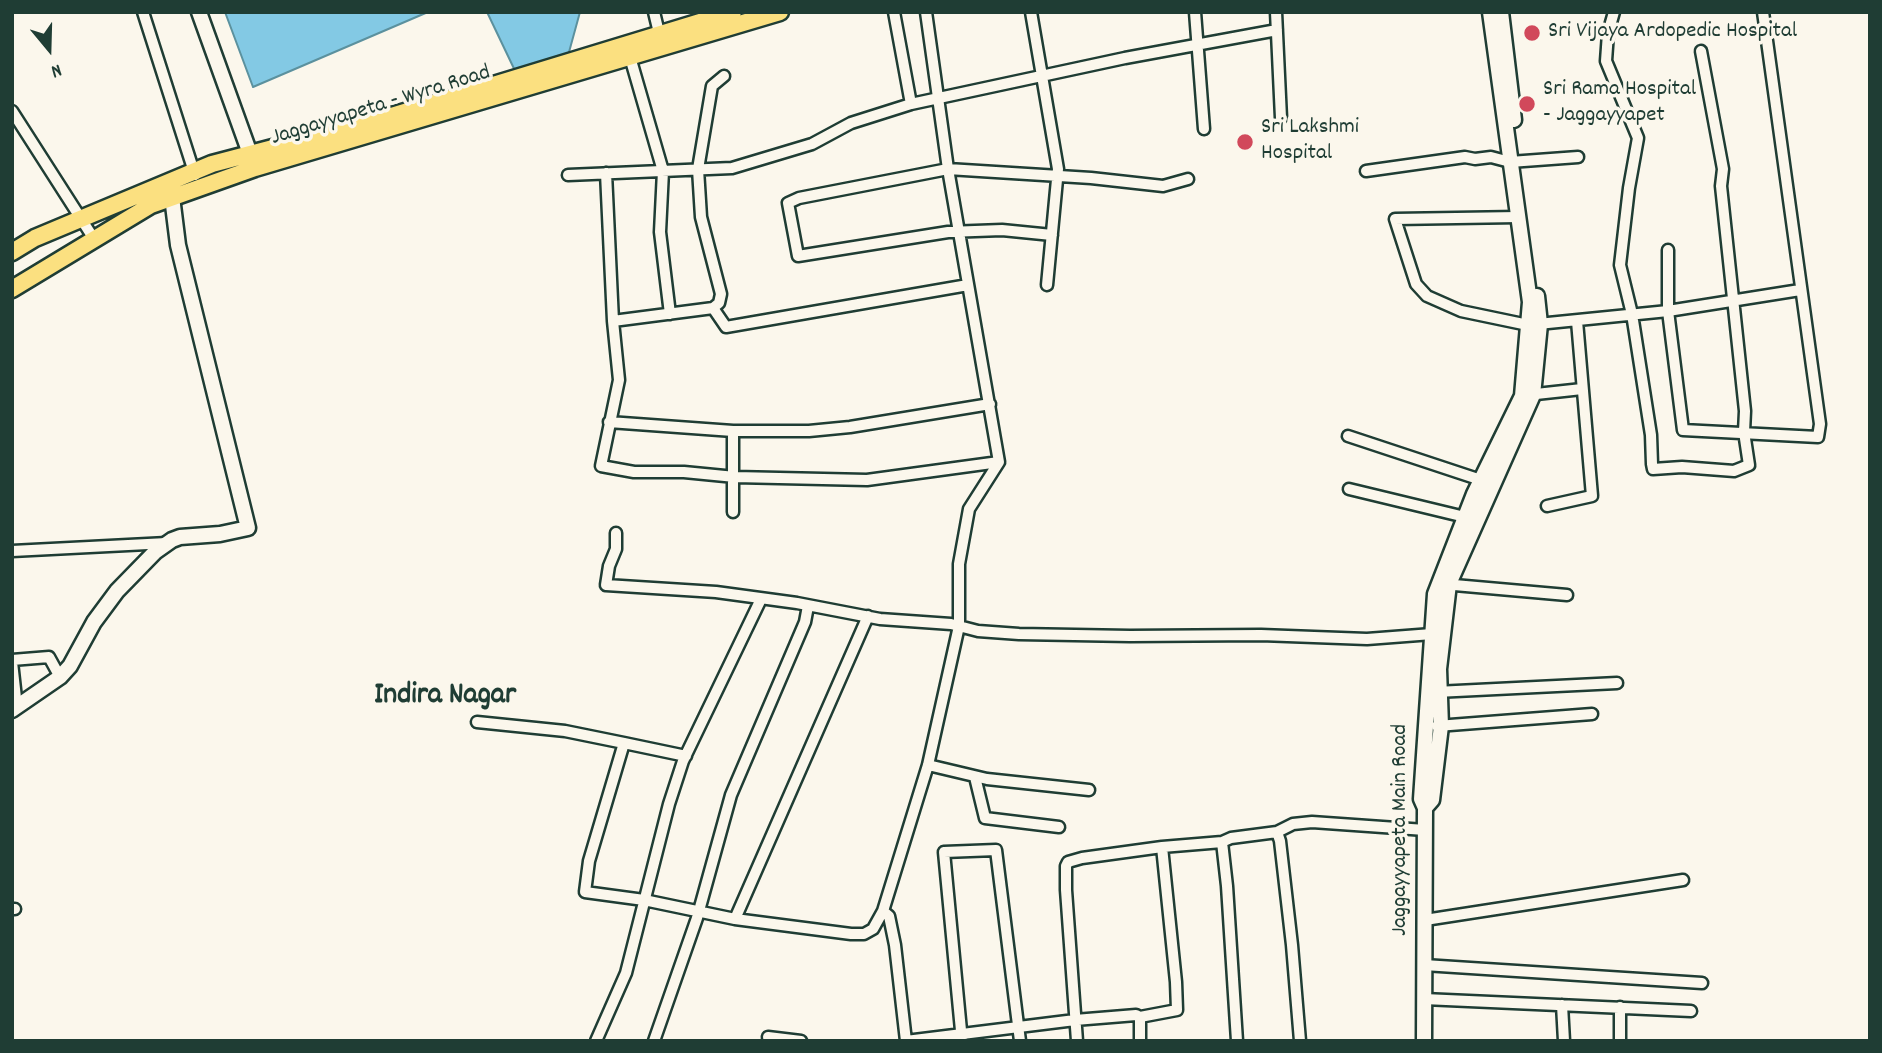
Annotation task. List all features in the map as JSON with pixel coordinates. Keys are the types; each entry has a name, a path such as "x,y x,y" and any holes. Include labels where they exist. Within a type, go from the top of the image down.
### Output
{"main road":[{"path":"199,12 252,161 372,122 661,41 733,12"},
{"name":"Jaggayyapeta - Wyra Road","path":"12,289 151,205 172,197 196,180 252,161 630,57 661,41 780,12"},
{"path":"1490,12 1515,161 1518,217 1534,324"},
{"path":"1434,692 1439,668 1444,584 1528,395 1534,324 1501,12"},
{"path":"12,252 35,238 81,219 196,180"},
{"path":"15,708 60,677 94,621 117,591 155,552 180,537 246,530 248,525 178,245 172,197"},
{"name":"Jaggayyapeta Main Road","path":"1424,1041 1425,808 1432,800 1432,634 1435,594 1444,584 1465,517 1481,480 1528,395"}],"street":[{"path":"143,12 196,180"},
{"path":"654,12 661,41"},
{"path":"894,12 911,104"},
{"path":"624,743 589,861 585,892 644,900 735,919 864,934 873,929 883,911 928,765 959,626 960,564 969,509 999,462 948,169 926,12"},
{"path":"1031,12 1058,177 1046,285"},
{"path":"1195,12 1203,129"},
{"path":"1276,12 1281,118"},
{"path":"1615,12 1608,33 1606,61 1638,138 1620,265 1632,314 1651,435 1653,469 1682,467 1734,471 1749,465 1744,432 1745,411 1721,186 1723,169 1701,51"},
{"path":"1668,250 1668,311 1682,430 1818,437 1820,424 1763,12"},
{"path":"568,174 732,168 812,144 851,123 911,104 1042,75 1277,30"},
{"path":"630,57 663,171 660,232 670,314"},
{"path":"613,321 713,308 719,303 721,294 701,217 698,169 712,86 723,76"},
{"path":"12,111 94,239"},
{"path":"1366,171 1465,157 1475,159 1491,156 1515,161 1578,157"},
{"path":"1052,235 1002,230 959,232 798,256 788,203 799,198 948,169 1163,186 1188,179"},
{"path":"606,173 613,321 619,380 601,466 634,472 867,480 999,462"},
{"path":"1518,217 1395,219 1416,284 1427,296 1461,311 1534,324 1668,311 1800,290"},
{"path":"713,308 726,327 968,285"},
{"path":"1547,506 1592,496 1577,321"},
{"path":"1528,395 1582,388"},
{"path":"609,422 733,430 809,431 990,404"},
{"path":"733,430 733,512"},
{"path":"1348,436 1481,480"},
{"path":"1349,489 1465,517"},
{"path":"616,533 616,549 609,566 606,585 716,592 868,617 1019,634 1261,635 1367,639 1432,634"},
{"path":"12,551 168,542"},
{"path":"1444,584 1567,595"},
{"path":"596,1041 626,973 669,804 686,756 761,599"},
{"path":"654,1041 699,910 731,795 804,622 808,606"},
{"path":"735,919 868,617"},
{"path":"15,708 12,661 49,657 60,677"},
{"path":"1434,692 1617,683"},
{"path":"1433,727 1592,714"},
{"path":"477,722 565,731 686,756"},
{"path":"928,765 975,777 1090,790"},
{"path":"975,777 985,818 1059,827"},
{"path":"1077,1041 1066,866 1069,862 1162,847 1222,842 1231,838 1277,832 1293,824 1312,822 1425,830"},
{"path":"1277,832 1292,945 1300,1041"},
{"path":"1222,842 1237,1041"},
{"path":"883,911 889,916 895,945 906,1041 962,1037 1075,1020 1171,1013 1178,1007 1162,847"},
{"path":"962,1037 944,852 996,850 1020,1041"},
{"path":"1425,920 1683,880"},
{"path":"1424,965 1702,983"},
{"path":"1424,999 1691,1011"},
{"path":"1562,1005 1564,1041"},
{"path":"1620,1007 1620,1041"},
{"path":"1140,1017 1140,1041"},
{"path":"768,1037 801,1041"}],"water":[{"path":"225,12 428,12 253,87"},
{"path":"487,12 580,12 566,63 518,77"}],"place":[{"name":"Sri Vijaya Ardopedic Hospital","path":"1532,33"},
{"name":"Sri Rama Hospital - Jaggayyapet","path":"1527,104"},
{"name":"Sri Lakshmi Hospital","path":"1245,142"}],"district":[{"name":"Indira Nagar","path":"445,698"}]}
